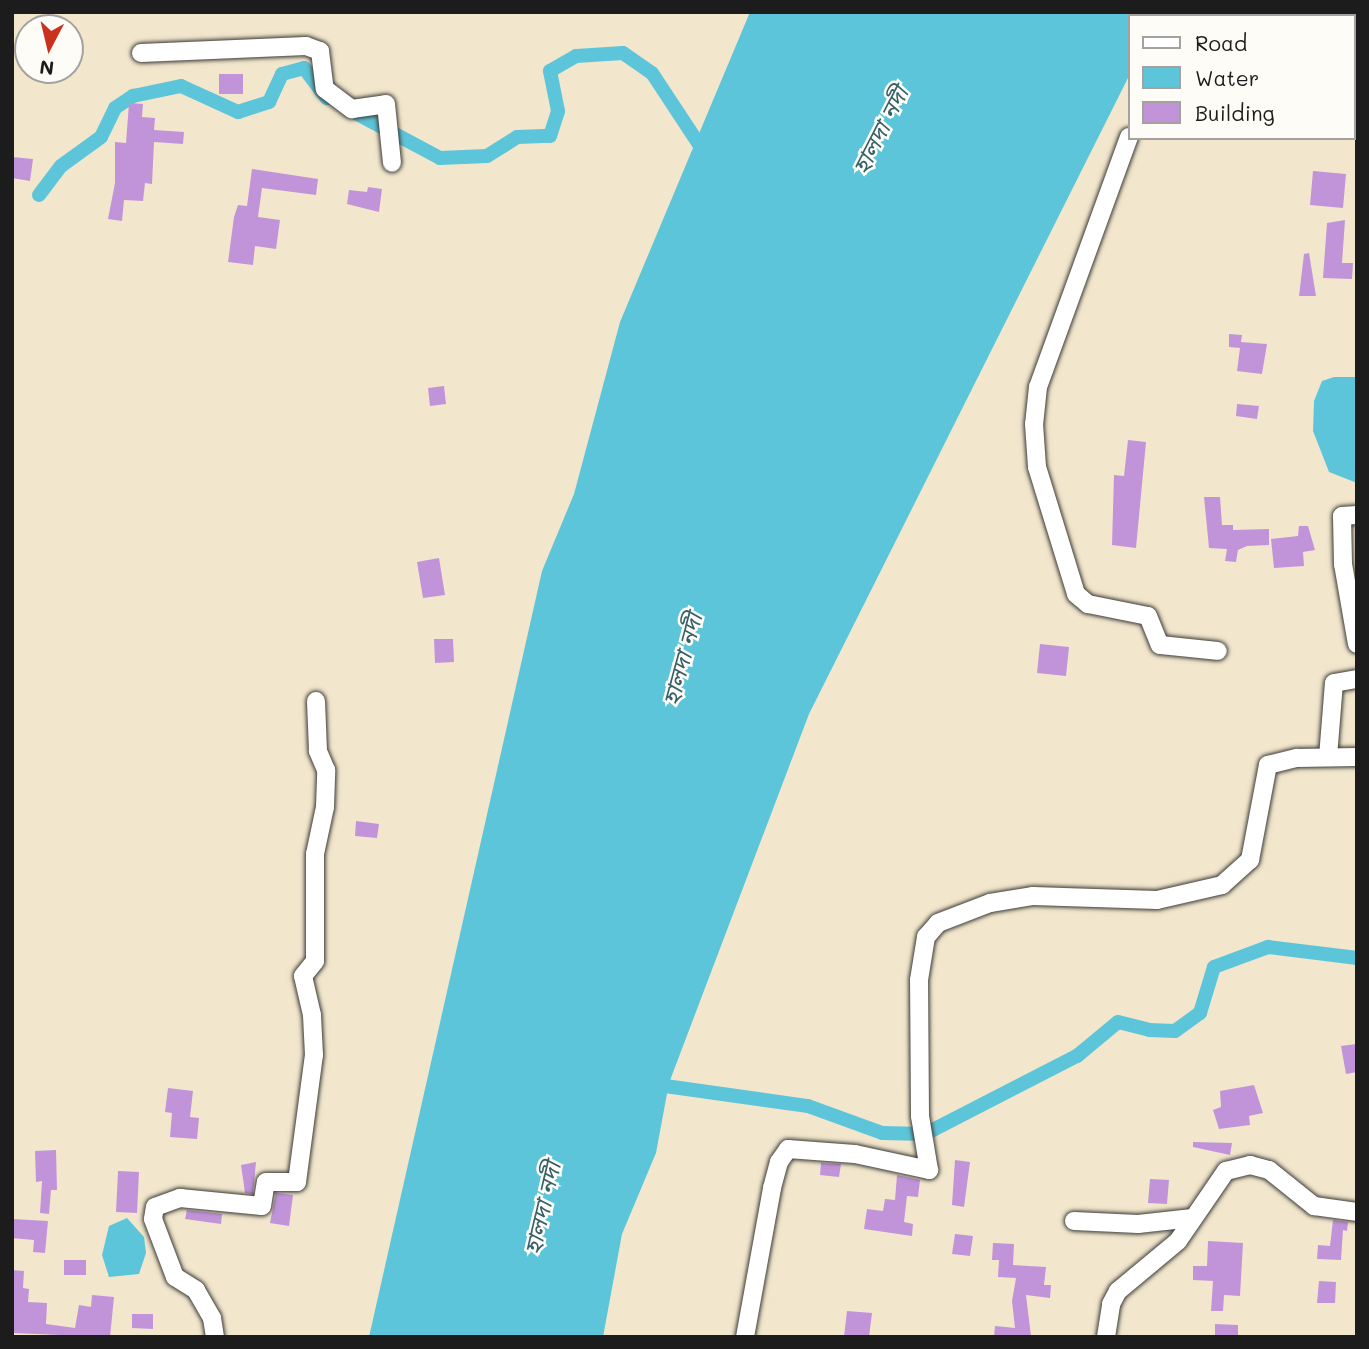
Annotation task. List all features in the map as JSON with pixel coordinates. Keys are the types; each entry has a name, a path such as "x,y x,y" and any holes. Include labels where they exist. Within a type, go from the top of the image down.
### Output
{"street":[{"path":"141,53 306,46 320,51 325,89 352,109 386,104 392,163"},
{"path":"1128,140 1038,387 1034,424 1037,467 1076,594 1088,604 1149,616 1160,645 1218,651"},
{"path":"1357,515 1342,516 1343,564 1357,644"},
{"path":"1328,757 1334,683 1357,679"},
{"path":"215,1337 212,1318 196,1290 175,1277 153,1219 155,1207 180,1198 262,1206 267,1182 297,1182 314,1055 312,1015 303,976 315,961 315,854 325,807 326,770 318,751 316,701"},
{"path":"745,1337 772,1188 779,1161 788,1149 855,1154 929,1170 920,1116 919,980 926,937 938,923 990,903 1032,896 1157,900 1222,885 1250,860 1268,765 1328,757 1357,757"},
{"path":"1106,1337 1111,1304 1118,1291 1178,1241 1226,1171 1250,1165 1285,1179 1314,1206 1357,1212"},
{"path":"1074,1221 1138,1224 1193,1219"}],"water":[{"name":"হালদা নদী","path":"750,12 1161,12 1128,14 1128,78 809,714 669,1083 656,1153 622,1234 603,1337 369,1337 542,571 574,494 620,322"},
{"path":"1334,377 1357,377 1357,483 1329,472 1313,431 1314,401 1322,381"},
{"path":"127,1218 144,1237 146,1253 139,1274 109,1277 102,1255 109,1226"}],"building":[{"path":"219,74 243,74 243,94 219,94"},
{"path":"129,103 143,104 142,117 155,118 154,130 184,132 183,144 154,142 152,184 145,183 143,201 124,200 122,221 108,219 115,183 115,142 126,143"},
{"path":"12,157 33,159 30,181 12,178"},
{"path":"252,169 318,179 316,195 262,188 258,217 280,220 276,249 255,246 253,265 228,262 234,217 238,205 247,206"},
{"path":"1313,171 1346,174 1343,208 1310,205"},
{"path":"368,187 382,189 379,212 347,204 349,190 367,192"},
{"path":"1345,220 1342,263 1353,263 1352,279 1323,278 1327,223"},
{"path":"1309,253 1316,296 1299,296 1304,254"},
{"path":"1229,334 1242,335 1241,342 1267,344 1262,374 1237,371 1240,348 1229,347"},
{"path":"444,386 446,404 430,406 428,388"},
{"path":"1237,404 1259,406 1257,419 1236,416"},
{"path":"1128,440 1146,442 1136,548 1112,545 1114,475 1124,476"},
{"path":"1204,497 1220,497 1222,525 1233,525 1233,530 1269,529 1269,545 1247,546 1238,550 1236,562 1225,561 1227,549 1209,548"},
{"path":"1299,526 1308,526 1315,550 1303,552 1304,566 1274,568 1271,539 1298,536"},
{"path":"439,558 445,595 423,598 417,562"},
{"path":"434,639 453,639 454,662 435,663"},
{"path":"1040,644 1069,647 1066,676 1037,673"},
{"path":"356,821 379,824 377,838 355,836"},
{"path":"1357,1044 1357,1072 1346,1074 1341,1046"},
{"path":"1254,1085 1263,1113 1249,1116 1250,1125 1219,1129 1213,1110 1221,1107 1220,1091"},
{"path":"168,1088 193,1091 190,1117 199,1118 197,1139 170,1137 172,1113 165,1112"},
{"path":"1193,1142 1232,1143 1230,1155 1193,1147"},
{"path":"56,1150 57,1190 51,1190 49,1214 40,1213 42,1181 36,1182 35,1151"},
{"path":"955,1160 970,1162 964,1207 952,1205"},
{"path":"256,1162 253,1194 245,1193 241,1165"},
{"path":"821,1163 841,1164 839,1177 820,1175"},
{"path":"118,1171 139,1172 137,1213 116,1212"},
{"path":"897,1175 920,1180 918,1197 907,1196 904,1222 913,1224 912,1236 864,1229 867,1209 883,1211 885,1199 895,1200"},
{"path":"1150,1179 1169,1180 1167,1204 1148,1203"},
{"path":"276,1193 293,1195 289,1226 270,1223"},
{"path":"187,1210 222,1214 221,1224 185,1219"},
{"path":"12,1219 48,1221 45,1253 33,1252 34,1240 12,1238"},
{"path":"1333,1220 1348,1222 1347,1231 1343,1230 1341,1260 1317,1259 1318,1245 1330,1246"},
{"path":"955,1234 973,1236 970,1256 952,1254"},
{"path":"1208,1241 1243,1243 1240,1296 1224,1295 1223,1311 1211,1311 1213,1281 1193,1280 1193,1266 1207,1266"},
{"path":"993,1243 1014,1244 1013,1265 1046,1267 1044,1285 1051,1285 1050,1298 1026,1295 1031,1336 994,1337 995,1326 1015,1328 1012,1301 1016,1278 998,1277 999,1260 992,1260"},
{"path":"64,1260 86,1260 86,1275 64,1275"},
{"path":"12,1270 24,1271 23,1288 29,1289 28,1302 47,1303 46,1324 75,1328 79,1305 91,1307 92,1295 114,1297 110,1337 12,1333"},
{"path":"1319,1281 1336,1282 1335,1303 1317,1303"},
{"path":"847,1311 872,1313 869,1337 844,1337"},
{"path":"132,1314 153,1314 153,1329 132,1328"},
{"path":"1215,1324 1238,1325 1238,1337 1215,1337"}],"waterway":[{"path":"348,109 440,158 487,156 517,137 550,136 558,111 550,71 576,56 623,53 652,73 706,155"},
{"path":"39,195 61,166 101,137 115,108 133,96 181,86 238,112 269,102 282,74 304,68 327,98"},
{"path":"651,1084 808,1106 882,1133 925,1134 1077,1056 1118,1022 1149,1030 1175,1031 1200,1013 1214,967 1268,947 1357,958"}]}
